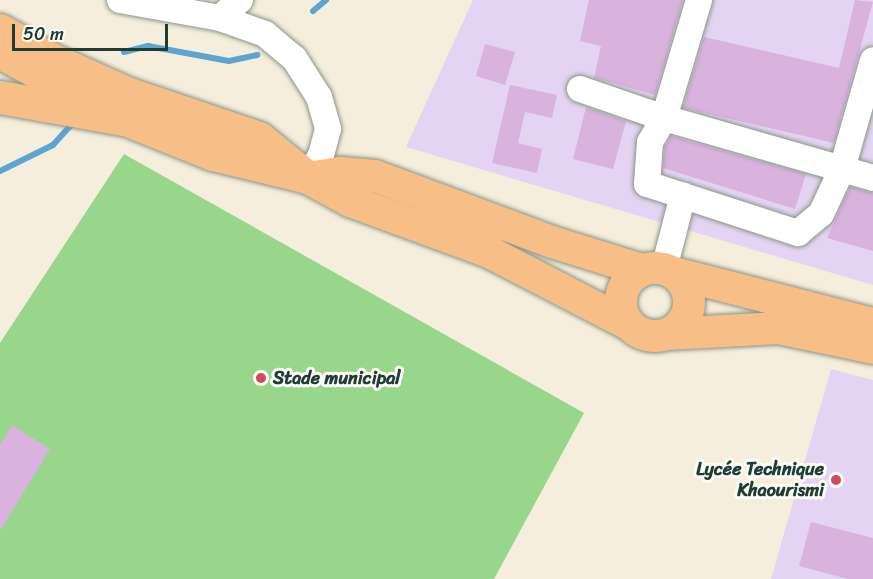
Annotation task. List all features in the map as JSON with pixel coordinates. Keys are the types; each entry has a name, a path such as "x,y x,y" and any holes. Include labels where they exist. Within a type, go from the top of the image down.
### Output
{"highway":[{"path":"0,30 51,59 129,94 259,138 308,178"},
{"path":"0,97 123,119"}],"main road":[{"path":"0,53 123,119 213,155 308,178 350,201 489,252 646,335 779,328 873,348"},
{"path":"308,178 341,173 375,177 552,242 873,324"},
{"path":"628,324 621,304 626,284 660,270 682,280 690,300 684,320 668,334"}],"street":[{"path":"120,0 220,18 265,34 294,58 309,77 328,129 321,155 308,178"},
{"path":"220,18 240,0"},
{"path":"699,0 664,118 650,142 647,184 798,233 821,214 842,169 873,60"},
{"path":"580,89 664,118 873,178"},
{"path":"660,270 683,195"}],"shaded area":[{"path":"473,0 873,0 873,285 406,147"},
{"name":"Lycée Technique Khaourismi","path":"831,369 873,380 873,579 771,579"}],"green space":[{"name":"Stade municipal","path":"124,154 584,413 494,579 0,579 0,343"}],"building":[{"path":"589,0 683,0 655,95 594,78 601,46 580,41"},
{"path":"855,0 873,2 834,143 683,108 704,37 839,68"},
{"path":"485,44 515,52 505,85 476,76"},
{"path":"510,85 557,95 552,118 525,112 518,143 542,149 537,173 492,163"},
{"path":"586,107 626,121 613,169 573,159"},
{"path":"671,136 806,174 795,209 663,168 665,147"},
{"path":"850,187 873,193 873,251 827,238"},
{"path":"12,425 50,449 0,531 0,445"},
{"path":"811,522 873,538 873,579 848,579 799,566"}],"waterway":[{"path":"313,11 326,0"},
{"path":"124,52 148,46 229,61 257,55"},
{"path":"0,171 53,145 74,122"}],"place":[{"name":"Stade municipal","path":"261,378"},
{"name":"Lycée Technique Khaourismi","path":"836,480"}]}
